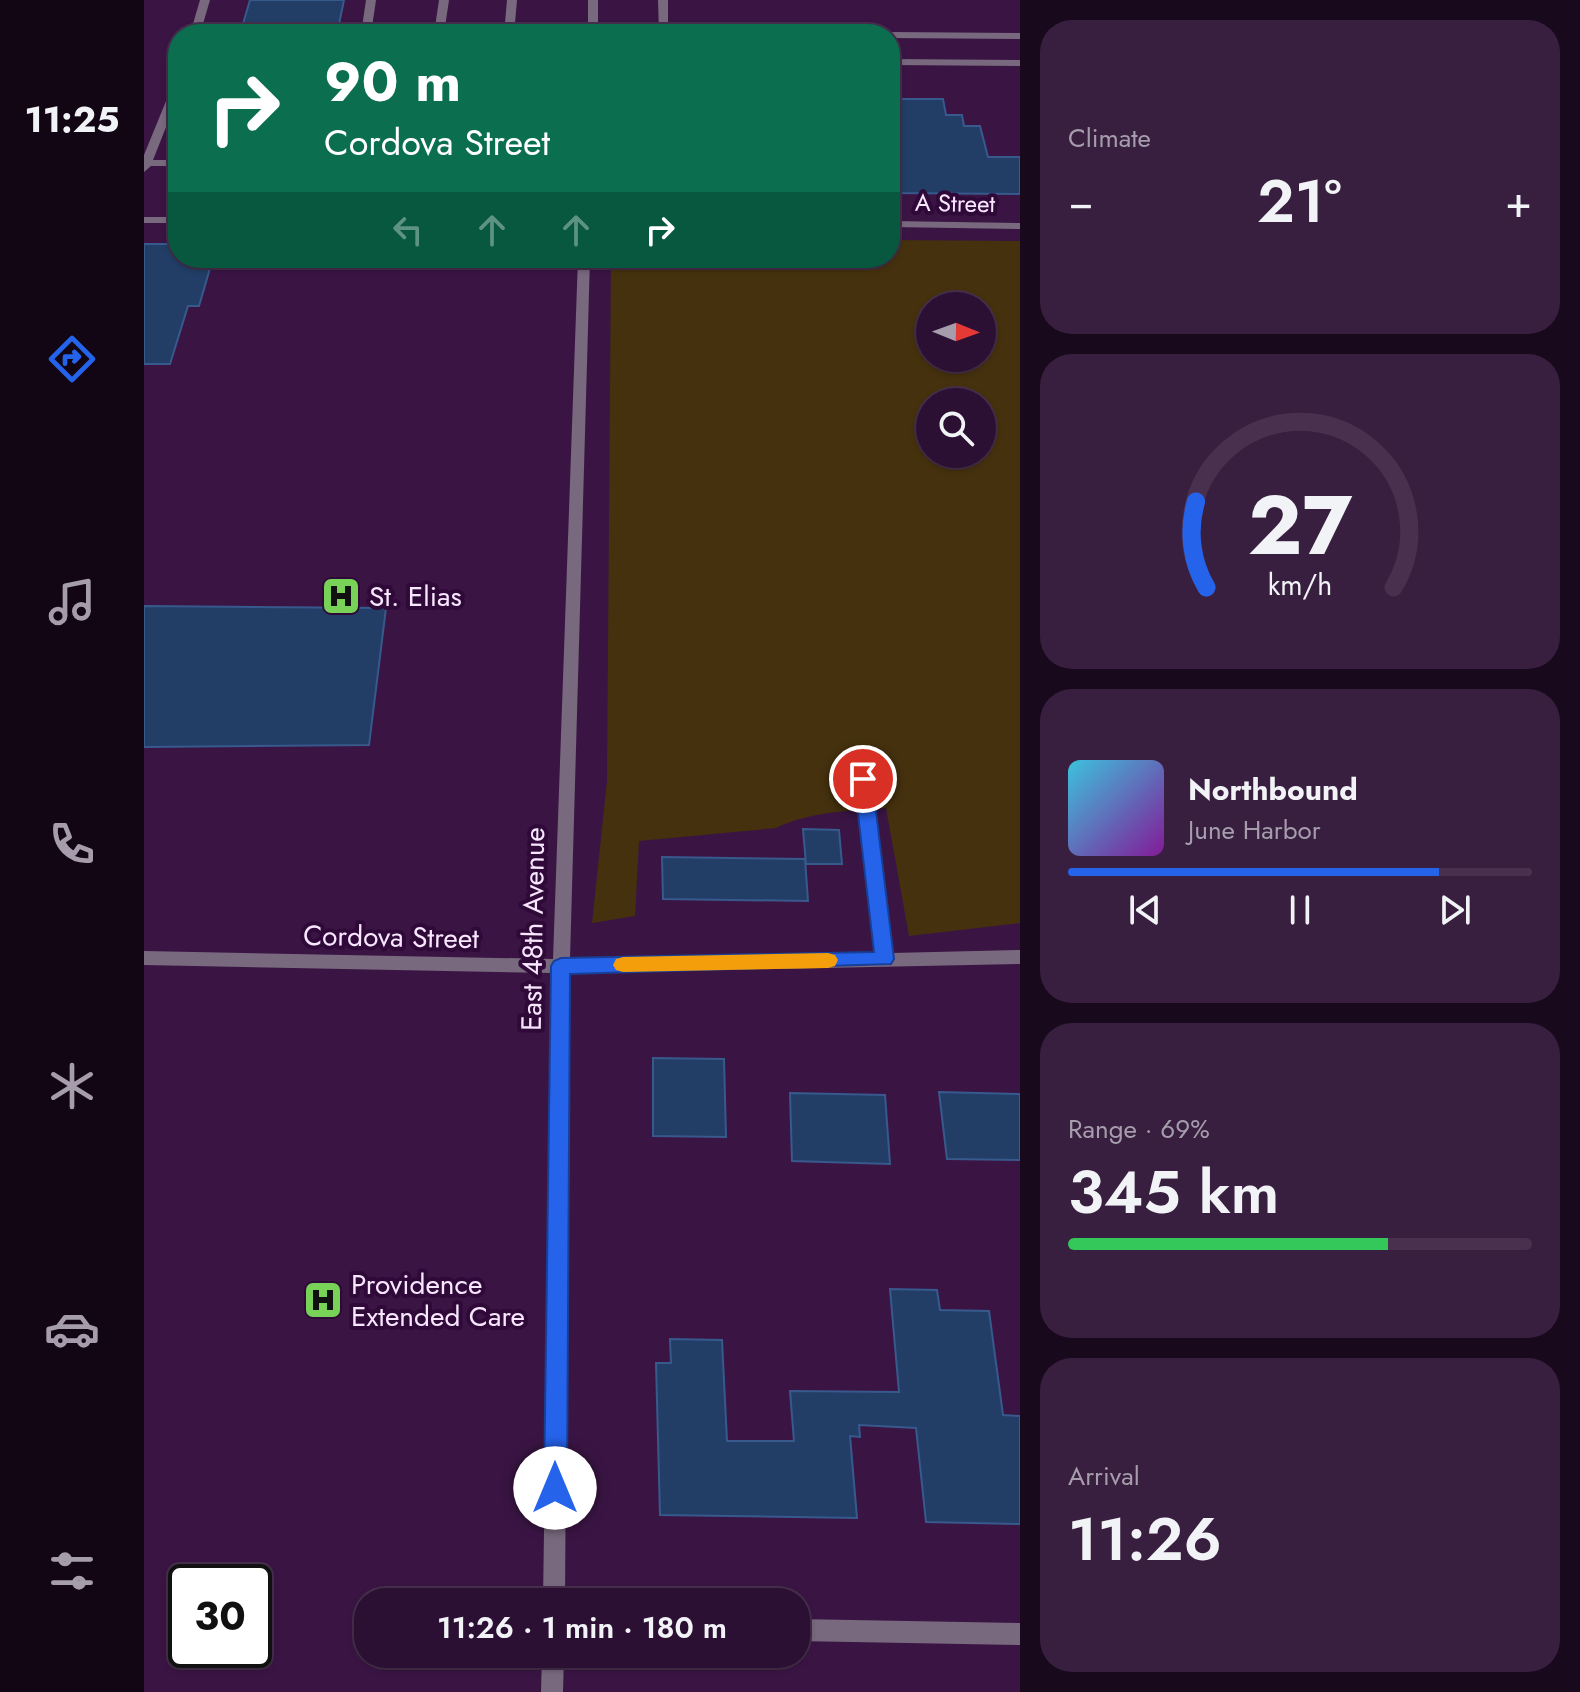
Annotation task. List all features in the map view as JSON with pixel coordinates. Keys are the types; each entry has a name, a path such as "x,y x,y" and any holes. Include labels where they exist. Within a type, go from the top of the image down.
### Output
{"street":[{"path":"198,24 205,0"},
{"path":"367,24 371,0"},
{"path":"440,24 444,0"},
{"path":"510,24 512,0"},
{"path":"593,0 593,24"},
{"path":"663,0 663,24"},
{"path":"900,35 1020,36"},
{"path":"900,62 1020,63"},
{"path":"168,110 146,166 168,164"},
{"path":"144,220 168,220"},
{"name":"A Street","path":"900,224 1020,226"},
{"name":"East 48th Avenue","path":"554,1588 561,966 584,268"},
{"path":"863,779 884,959"},
{"name":"Cordova Street","path":"144,958 561,966 1020,957"},
{"path":"810,1630 1020,1634"},
{"path":"552,1692 553,1668"}],"shaded area":[{"path":"900,240 1020,241 1020,923 909,936 886,808 816,815 776,828 639,841 635,916 592,923 607,781 611,268 900,268"}],"building":[{"path":"250,0 344,0 339,24 243,24"},
{"path":"900,99 943,99 946,115 962,115 964,126 980,126 988,157 1020,157 1020,194 900,193"},
{"path":"144,244 168,244 168,268 210,268 199,306 188,306 170,364 144,364"},
{"name":"St. Elias","path":"144,606 386,608 369,745 144,747"},
{"path":"803,829 839,830 842,864 806,864"},
{"path":"662,857 805,859 808,901 663,899"},
{"path":"653,1058 724,1059 726,1137 653,1136"},
{"path":"939,1092 1020,1094 1020,1160 947,1159"},
{"path":"790,1093 885,1095 890,1164 792,1161"},
{"path":"890,1289 937,1290 940,1310 989,1311 1003,1415 1020,1416 1020,1524 926,1522 916,1428 859,1425 860,1437 850,1436 857,1518 660,1515 656,1363 671,1363 670,1339 722,1340 727,1441 794,1441 790,1391 899,1392"}],"slow traffic":[{"path":"623,965 828,960"}],"place":[{"name":"St. Elias","path":"341,596"},
{"name":"Providence Extended Care","path":"323,1300"}],"route":[{"path":"555,1488 561,966 884,959 863,779"}]}
